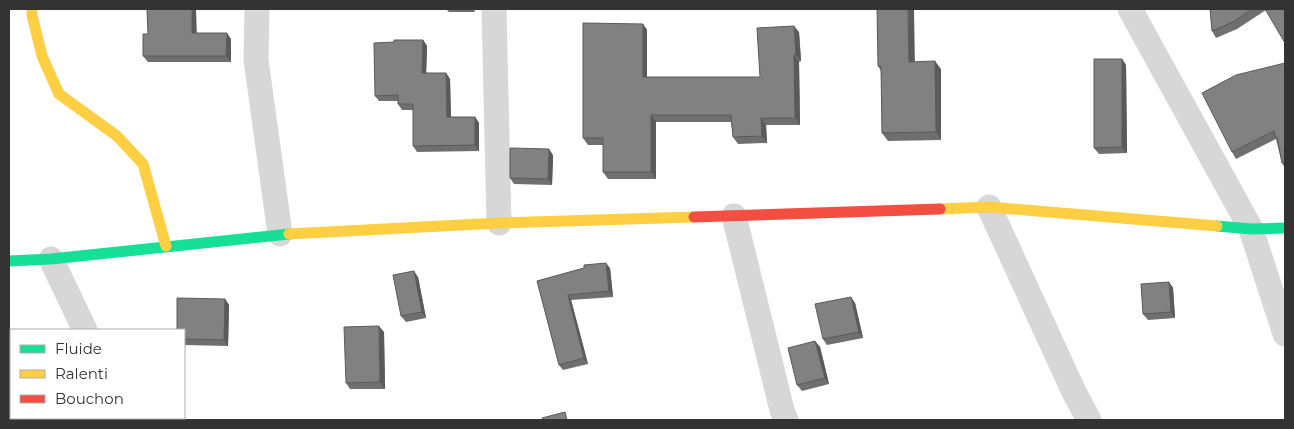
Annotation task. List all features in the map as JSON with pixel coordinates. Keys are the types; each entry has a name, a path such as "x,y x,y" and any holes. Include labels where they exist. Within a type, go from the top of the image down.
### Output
{"street":[{"path":"32,9 42,56 60,94 117,136 143,164 166,246"},
{"path":"256,9 256,60 280,234"},
{"path":"494,9 499,223"},
{"path":"1130,9 1251,229 1285,334"},
{"path":"989,207 1074,392 1089,420"},
{"path":"9,261 51,259 280,234 499,223 989,207 1251,229 1285,228"},
{"path":"734,216 786,420"},
{"path":"51,259 85,329"}],"building":[{"path":"147,9 192,9 192,33 227,33 226,56 143,56 143,34 148,34"},
{"path":"877,9 908,9 909,62 935,61 936,132 882,133 881,66 878,66"},
{"path":"1210,9 1252,9 1233,22 1212,31"},
{"path":"1265,9 1285,9 1285,43"},
{"path":"583,23 643,24 643,77 760,77 757,28 794,26 796,55 794,55 795,118 761,118 762,136 733,137 731,115 651,115 651,172 603,172 603,138 583,138"},
{"path":"394,40 423,40 422,73 446,73 447,117 475,117 475,145 413,146 413,104 398,104 398,95 375,96 374,43 394,42"},
{"path":"1094,59 1122,59 1122,147 1094,148"},
{"path":"1285,63 1285,163 1282,163 1274,131 1232,152 1202,93 1236,75"},
{"path":"510,148 549,149 548,179 510,178"},
{"path":"606,263 609,291 568,295 584,358 559,365 537,281 584,268 584,265"},
{"path":"414,271 422,312 401,316 393,275"},
{"path":"1169,282 1171,312 1143,314 1141,284"},
{"path":"851,297 859,332 823,339 815,304"},
{"path":"177,298 225,299 224,340 185,339 185,329 177,329"},
{"path":"379,326 380,382 346,383 344,327"},
{"path":"815,341 825,378 797,385 788,348"},
{"path":"565,412 567,420 543,420 542,418"}],"traffic: fast":[{"path":"1217,226 1251,229 1285,228"},
{"path":"9,261 51,259 289,234"}],"traffic: slow":[{"path":"32,9 42,56 59,94 117,136 143,164 166,246"},
{"path":"940,209 989,207 1217,226"},
{"path":"289,234 499,223 694,217"}],"traffic: jam":[{"path":"694,217 940,209"}]}
